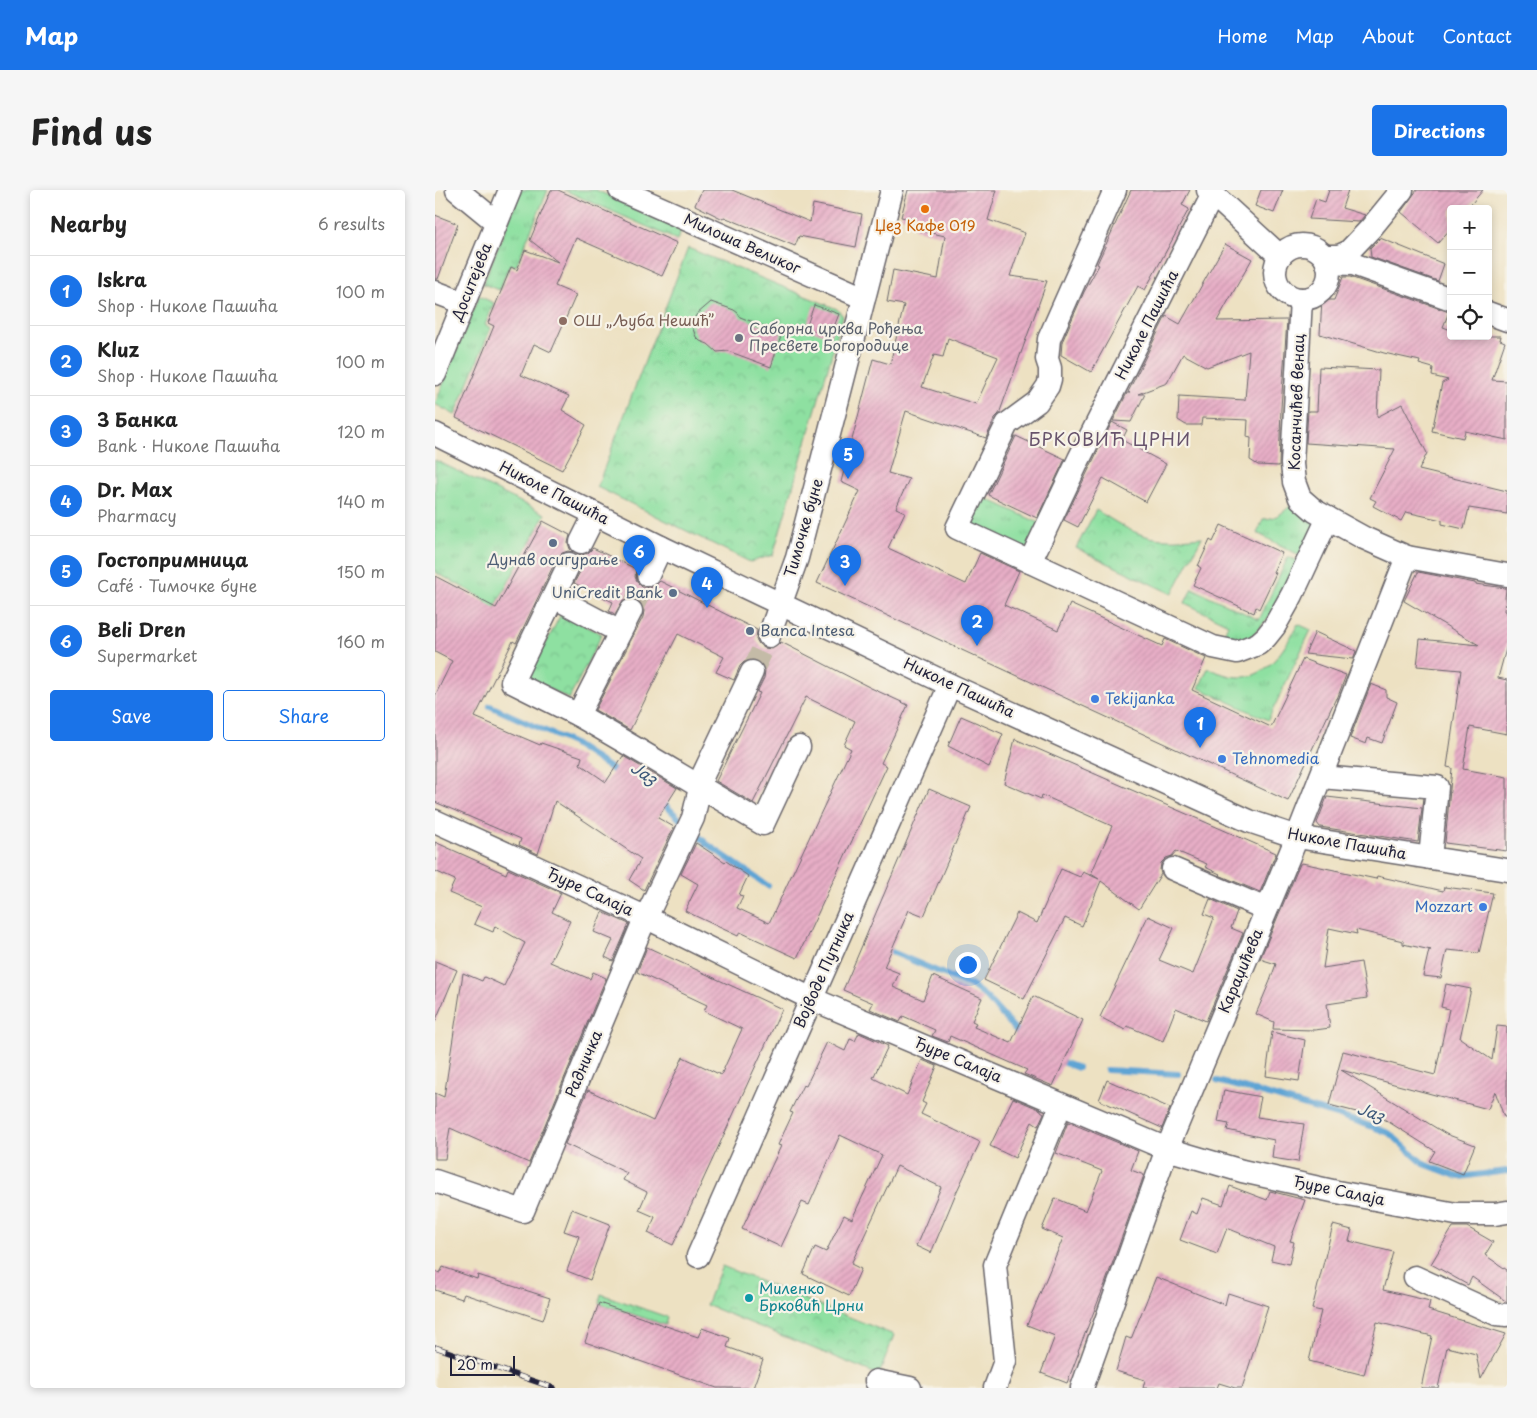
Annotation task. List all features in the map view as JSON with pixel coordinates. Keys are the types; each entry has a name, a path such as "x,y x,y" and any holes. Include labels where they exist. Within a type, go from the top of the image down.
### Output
{"street":[{"path":"457,190 497,222"},
{"name":"Доситејева","path":"435,374 510,190"},
{"name":"Милоша Великог","path":"620,190 864,298"},
{"name":"Тимочке буне","path":"769,636 797,558 836,373 864,298 893,190"},
{"path":"1115,190 1049,339 1047,359 1050,368 1050,379 1048,386 1037,402 1007,424 957,528 1213,647 1237,652 1258,644 1274,627 1292,595 1328,518 1364,538 1407,557 1507,575"},
{"path":"1325,260 1348,252 1371,228 1402,190"},
{"path":"1211,192 1280,256"},
{"name":"Николе Пашића","path":"1030,562 1211,192"},
{"path":"1309,246 1317,250 1325,260 1329,272 1328,280 1318,294 1310,298 1293,298 1285,294 1275,278 1275,270 1280,256 1291,247 1309,246"},
{"path":"1325,260 1353,264 1447,298"},
{"path":"435,292 464,303"},
{"name":"Косанчићев венац","path":"1301,299 1293,473 1300,498 1305,504 1328,518"},
{"path":"1492,314 1507,320"},
{"name":"Николе Пашића","path":"435,434 661,547 950,685 1249,821 1297,838 1507,870"},
{"path":"581,542 595,514"},
{"path":"648,575 661,547"},
{"name":"Караџићева","path":"1082,1388 1167,1149 1297,838 1407,557"},
{"path":"569,564 512,682 578,715 633,746 763,824 799,748"},
{"path":"553,597 620,632"},
{"path":"578,715 631,611"},
{"name":"Радничка","path":"435,1180 523,1211 645,917 693,818 703,775 752,672"},
{"name":"Војводе Путника","path":"699,1256 950,685"},
{"path":"1321,777 1437,787 1430,858"},
{"name":"Ђуре Салаја","path":"435,821 645,917 812,999 1167,1149 1242,1171 1337,1192 1455,1214 1495,1214 1507,1212"},
{"path":"1173,869 1267,909"},
{"path":"995,1388 1005,1360 995,1264 1056,1116"},
{"path":"1415,1277 1496,1314 1507,1315"},
{"path":"876,1381 910,1388"}],"green space":[{"path":"521,190 548,190 516,266 510,264 499,290 483,284"},
{"path":"564,190 596,190 682,229 677,240"},
{"path":"688,248 837,309 843,316 773,555 750,562 597,487"},
{"path":"479,296 494,303 485,325 491,328 455,415 435,404"},
{"path":"435,460 545,514 486,624 477,619 486,600 435,572"},
{"path":"981,496 1039,523 1024,554 967,526"},
{"path":"1296,500 1319,519 1301,556 1257,533 1263,519 1277,516"},
{"path":"1096,510 1129,529 1147,536 1170,539 1202,537 1172,594 1076,548"},
{"path":"1288,557 1299,561 1276,609 1247,642 1221,640 1228,624 1185,603 1192,588 1259,620"},
{"path":"561,614 602,634 569,699 528,678"},
{"path":"1298,624 1311,630 1268,720 1199,688 1208,668 1235,677 1259,673 1282,651"},
{"path":"722,1266 894,1335 879,1375 706,1305"},
{"path":"601,1294 667,1317 665,1325 599,1303"}],"building":[{"path":"551,190 558,190 677,243 662,276 576,238 555,286 576,295 551,352 534,344 521,375 569,396 562,410 586,425 562,470 456,418 494,326 488,323 511,267 517,270 525,250 558,262 530,240"},
{"path":"702,190 732,190 810,222 813,204 862,214 856,247 799,236 795,246 724,217 723,219 695,205"},
{"path":"908,190 997,190 988,220 1025,233 1010,276 1047,281 999,414 995,418 986,438 906,411 888,473 909,479 896,508 905,512 888,548 966,584 980,553 1019,571 1004,605 1058,630 1070,604 1162,646 1165,639 1206,658 1192,690 1271,727 1303,659 1346,675 1337,699 1288,801 817,583 860,491 841,482 873,359 890,364 904,305 887,302 893,270 938,279 945,236 914,229 916,220 901,217","holes":["948,338 998,357 976,404 922,387 934,355 943,357"]},
{"path":"1131,190 1190,190 1182,205 1189,209 1145,290 1138,286 1091,372 1061,355 1062,342 1084,292 1099,265 1097,264"},
{"path":"1261,190 1283,190 1274,213 1255,206"},
{"path":"1329,190 1348,190 1342,208 1365,215 1359,222 1309,219 1316,199 1325,202"},
{"path":"1417,190 1483,190 1470,205 1447,205 1447,233 1438,243 1401,212"},
{"path":"435,215 458,224 438,279 435,279"},
{"path":"1380,238 1444,264 1438,281 1371,257 1370,248"},
{"path":"1225,244 1252,259 1217,321 1287,320 1279,466 1258,465 1250,460 1251,438 1247,437 1248,420 1202,418 1201,425 1186,425 1178,420 1179,396 1245,400 1249,351 1207,367 1183,354 1167,383 1138,394 1145,394 1131,422 1113,421 1127,393 1130,393 1128,392 1166,316 1180,324"},
{"path":"1343,277 1350,277 1447,311 1443,327 1447,328 1447,340 1492,340 1492,336 1501,336 1500,340 1505,342 1492,380 1507,381 1507,440 1465,431 1463,438 1432,431 1442,383 1448,380 1432,376 1433,368 1419,364 1420,361 1384,353 1320,334 1322,300 1334,300"},
{"name":"Саборна црква Рођења Пресвете Богородице","path":"711,302 734,310 740,317 782,333 771,367 728,351 717,352 696,337 693,329 693,320"},
{"path":"814,305 839,314 830,337 806,328"},
{"path":"1319,367 1379,370 1377,417 1402,404 1427,453 1419,470 1507,491 1507,514 1469,508 1464,529 1442,524 1442,520 1406,512 1401,521 1373,506 1376,501 1370,498 1395,449 1306,443 1308,411 1317,411"},
{"path":"1112,422 1127,430 1122,440 1166,464 1146,502 1103,478 1078,527 1064,520"},
{"path":"1016,436 1065,459 1037,518 988,495"},
{"path":"543,521 570,535 568,543 573,552 562,553 557,558 516,643 513,641 475,717 540,745 541,743 582,757 580,764 606,782 623,756 677,788 658,818 674,827 644,890 629,880 641,859 555,801 538,854 519,845 521,839 435,802 435,696 452,661 435,652 435,576 496,608"},
{"path":"1221,525 1282,553 1273,572 1276,573 1259,609 1256,607 1254,613 1193,585 1201,568 1198,566 1210,540 1213,542"},
{"path":"593,548 636,569 635,577 642,587 650,588 660,581 757,630 756,639 764,648 772,649 781,642 908,705 881,763 887,766 797,958 740,932 738,936 685,911 698,884 681,874 696,843 748,876 739,895 743,896 737,908 769,923 851,749 844,745 855,721 806,697 753,803 716,781 760,693 757,692 764,678 765,671 763,665 758,660 751,659 744,662 740,666 734,680 716,672 724,657 678,634 630,730 595,710 643,617 644,611 642,603 637,599 630,598 623,600 615,614 609,611 613,602 574,583 582,564 577,554 588,553"},
{"path":"1418,572 1475,584 1506,588 1504,611 1507,612 1507,645 1498,678 1507,680 1507,734 1470,727 1463,769 1507,777 1507,851 1445,843 1452,768 1447,767 1461,670 1417,666 1420,639 1479,645 1404,601"},
{"path":"1315,632 1356,651 1353,659 1305,654"},
{"path":"1371,684 1386,690 1386,697 1397,702 1382,743 1368,738 1366,744 1350,738"},
{"path":"961,716 1003,734 989,767 948,746"},
{"path":"1015,739 1276,853 1260,892 1219,875 1205,867 1207,864 1176,851 1161,863 1161,874 1139,909 1101,881 1082,926 1065,918 1024,999 984,980 1017,913 1037,923 1061,869 1080,877 1083,872 1099,879 1091,874 1112,826 1042,795 1041,799 1004,783"},
{"path":"929,789 971,807 924,916 909,910 884,967 899,973 893,987 923,1000 933,976 982,998 972,1021 976,1023 974,1027 1011,1043 1033,996 1083,1020 1053,1086 1024,1074 1027,1070 950,1036 948,1042 932,1036 935,1030 903,1016 900,1022 870,1009 873,1003 843,990"},
{"path":"1327,797 1422,808 1418,842 1320,827 1317,823"},
{"path":"435,842 506,874 508,869 561,893 552,912 570,921 550,962 590,979 593,972 606,978 529,1163 450,1128 445,1159 435,1159 435,1093 444,1097 463,973 482,981 484,977 504,986 525,943 495,926 493,932 474,924 482,907 449,893 455,880 435,871"},
{"path":"1302,863 1376,879 1377,876 1443,891 1444,887 1493,893 1479,953 1447,950 1441,978 1423,976 1429,950 1431,950 1356,930 1357,934 1329,928 1323,968 1361,962 1367,998 1327,1004 1330,1028 1315,1030 1273,1029 1274,1022 1256,1014 1276,964 1260,959"},
{"path":"1210,899 1237,911 1231,928 1243,933 1206,1021 1176,1008 1163,1041 1127,1026 1125,1030 1100,1017 1148,916 1174,928 1159,960 1193,974 1214,918 1204,914"},
{"path":"602,912 629,924 613,961 605,957 613,940 594,932"},
{"path":"647,947 782,1009 673,1245 648,1233 655,1217 639,1210 647,1192 623,1180 627,1173 565,1144 588,1090 653,1121 683,1057 721,1075 742,1029 704,1011 707,1005 637,972"},
{"path":"435,961 457,970 435,1022"},
{"path":"1446,984 1471,989 1460,1038 1492,1060 1497,1026 1507,1027 1507,1117 1504,1117 1495,1091 1488,1109 1341,1070 1446,1134 1475,1145 1463,1174 1429,1161 1435,1151 1384,1119 1329,1105 1343,1051 1435,1075 1449,1009 1441,1007"},
{"path":"1272,1032 1305,1040 1299,1081 1266,1076"},
{"path":"859,1033 888,1046 873,1078 907,1095 922,1060 937,1066 922,1102 926,1104 921,1114 980,1142 931,1253 916,1246 941,1187 897,1166 851,1264 861,1269 849,1296 803,1274 815,1247 826,1252 844,1215 852,1219 882,1155 840,1135 809,1205 802,1202 781,1247 742,1229 781,1146 778,1145 793,1113 790,1112 803,1085 806,1086 827,1042 845,1051 850,1039 855,1041"},
{"path":"1107,1080 1170,1108 1162,1128 1099,1100"},
{"path":"1224,1090 1261,1097 1257,1117 1304,1124 1298,1162 1272,1158 1274,1140 1227,1130 1229,1124 1218,1122"},
{"path":"1013,1098 1044,1113 1038,1126 1032,1122 1015,1158 990,1146"},
{"path":"1068,1122 1138,1151 1131,1170 1144,1175 1067,1383 1041,1373 1055,1336 1027,1325 1063,1238 1042,1229 1055,1198 1086,1211 1102,1171 1056,1153"},
{"path":"1230,1186 1267,1200 1270,1191 1305,1200 1290,1241 1294,1242 1289,1264 1271,1260 1274,1247 1227,1228 1217,1254 1180,1240 1191,1211 1197,1214 1203,1198 1223,1205"},
{"path":"572,1209 610,1224 590,1280 567,1271 579,1236 564,1231"},
{"path":"1333,1225 1352,1230 1349,1241 1393,1252 1383,1290 1430,1301 1428,1310 1506,1334 1481,1379 1476,1354 1447,1347 1438,1388 1421,1388 1432,1336 1377,1322 1364,1375 1309,1361 1321,1311 1312,1309"},
{"path":"1453,1227 1467,1227 1493,1242 1485,1255 1507,1270 1507,1302 1472,1277 1468,1285 1431,1264"},
{"path":"443,1267 477,1279 478,1275 550,1298 543,1320 464,1294 462,1299 435,1290 435,1271 440,1273"},
{"path":"1156,1277 1225,1305 1228,1293 1268,1306 1242,1388 1219,1383 1217,1388 1143,1388 1145,1380 1116,1371 1126,1337 1131,1339"},
{"path":"599,1303 698,1337 702,1328 730,1338 727,1347 763,1360 753,1388 717,1388 585,1342"}],"waterway":[{"name":"Јаз","path":"490,706 572,743 619,774"},
{"name":"Јаз","path":"661,801 685,824"},
{"name":"Јаз","path":"692,830 707,844 768,886"},
{"name":"Јаз","path":"885,949 972,986 986,997 1021,1036"},
{"name":"Јаз","path":"1056,1060 1078,1068"},
{"name":"Јаз","path":"1107,1070 1178,1074"},
{"name":"Јаз","path":"1217,1081 1359,1122 1389,1133 1424,1164 1459,1177 1507,1171"}],"tunnel":[{"path":"631,611 648,575"},
{"path":"752,672 769,636"}],"railway":[{"path":"435,1347 554,1388"}],"place":[{"name":"Џез Кафе 019","path":"925,209"},
{"name":"ОШ „Љуба Нешић”","path":"563,321"},
{"name":"Саборна црква Рођења Пресвете Богородице","path":"739,338"},
{"name":"Гостопримница","path":"848,479"},
{"name":"Дунав осигурање","path":"553,543"},
{"name":"Beli Dren","path":"639,576"},
{"name":"3 Банка","path":"845,586"},
{"name":"UniCredit Bank","path":"673,593"},
{"name":"Dr. Max","path":"707,608"},
{"name":"Banca Intesa","path":"750,631"},
{"name":"Kluz","path":"977,646"},
{"name":"Tekijanka","path":"1095,699"},
{"name":"Iskra","path":"1200,748"},
{"name":"Tehnomedia","path":"1222,759"},
{"name":"Mozzart","path":"1483,907"},
{"name":"Миленко Брковић Црни","path":"749,1298"}],"district":[{"name":"БРКОВИЋ ЦРНИ","path":"1110,440"}]}
